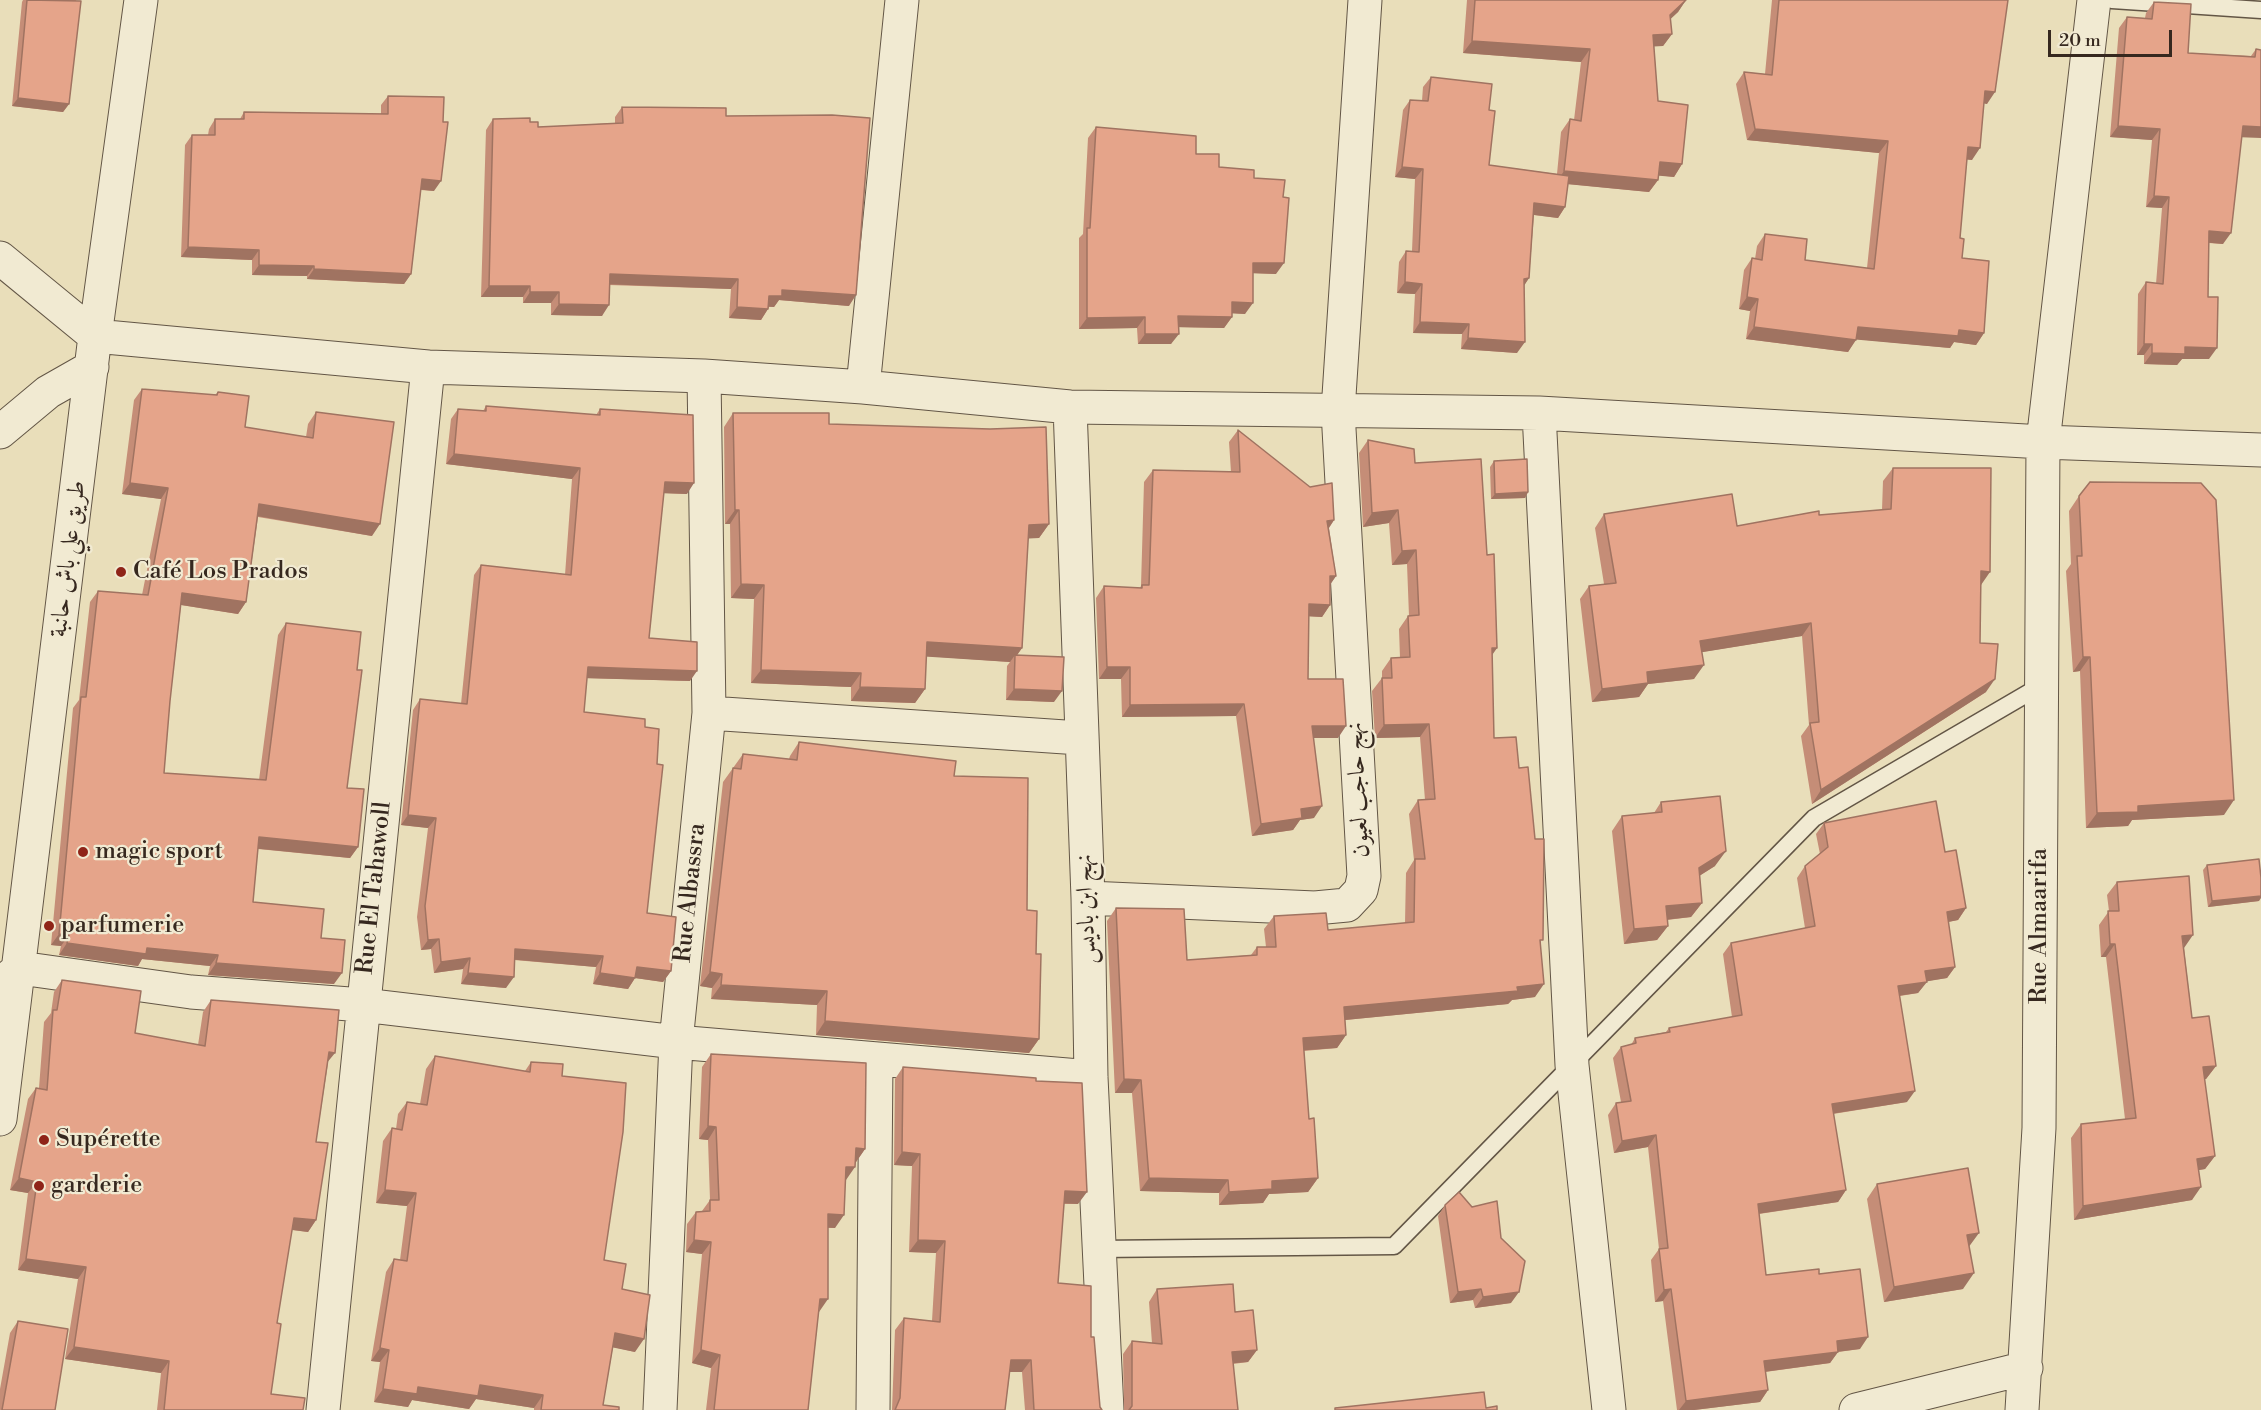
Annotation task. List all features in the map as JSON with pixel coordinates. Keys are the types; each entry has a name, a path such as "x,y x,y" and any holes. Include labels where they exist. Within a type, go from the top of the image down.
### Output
{"street":[{"name":"طريق علي باش حانبة","path":"0,1119 10,976 141,0"},
{"path":"863,387 902,0"},
{"name":"نهج حاجب لعيون","path":"1088,898 1314,908 1347,905 1361,890 1364,866 1338,411 1365,0"},
{"name":"Rue Almaarifa","path":"2022,1410 2039,1128 2043,442 2094,0"},
{"path":"0,258 93,352 428,367 704,376 863,387 1070,407 1539,413 2043,442 2261,450"},
{"path":"0,432 93,352"},
{"name":"Rue El Tahawoll","path":"323,1410 428,367"},
{"name":"Rue Albassra","path":"660,1410 676,1042 709,713 704,376"},
{"name":"نهج ابن باديس","path":"1070,407 1080,738 1088,898 1097,1249 1107,1410"},
{"path":"1539,413 1572,1065 1609,1410"},
{"path":"709,713 1080,738"},
{"path":"10,976 363,1005 676,1042 1091,1077"},
{"path":"873,1410 876,1059"},
{"path":"1856,1410 2026,1368"}],"lane":[{"path":"2112,0 2261,10"},
{"path":"1097,1249 1394,1246 1814,818 2042,685"}],"building":[{"path":"27,0 81,1 69,104 18,98"},
{"path":"1475,0 1686,0 1670,15 1672,34 1653,35 1658,101 1688,105 1682,164 1660,162 1658,180 1564,171 1570,119 1581,121 1590,49 1472,41"},
{"path":"1779,0 2008,0 1995,92 1985,91 1980,148 1968,147 1960,238 1964,239 1962,258 1989,261 1984,333 1959,330 1958,336 1858,327 1856,340 1754,327 1758,299 1747,297 1752,258 1762,260 1765,234 1807,239 1805,260 1874,269 1888,141 1755,129 1744,72 1772,75"},
{"path":"2154,2 2191,4 2188,53 2255,57 2256,49 2261,50 2261,127 2243,126 2231,233 2209,231 2208,297 2218,297 2217,348 2185,347 2185,354 2152,353 2152,344 2144,344 2146,282 2163,284 2169,197 2154,196 2160,129 2118,126 2127,17 2152,19"},
{"path":"1431,77 1492,84 1489,110 1495,111 1489,165 1569,176 1565,207 1534,203 1529,278 1524,279 1525,342 1468,338 1469,324 1420,322 1422,284 1405,282 1406,251 1419,252 1423,169 1402,167 1410,100 1428,101"},
{"path":"388,96 444,97 443,122 448,122 441,181 422,179 411,274 314,269 314,266 259,265 259,250 188,247 192,135 215,135 215,119 244,119 244,112 388,114"},
{"path":"622,107 726,108 726,116 832,115 870,118 856,295 782,290 782,296 769,296 768,309 737,307 738,279 610,274 609,305 559,304 559,292 530,292 530,286 489,286 493,119 530,118 530,122 538,122 538,127 623,123"},
{"path":"1096,127 1196,136 1196,154 1219,154 1219,167 1254,170 1254,178 1285,180 1283,197 1289,198 1284,263 1253,263 1253,303 1232,302 1232,317 1178,316 1179,334 1145,334 1145,317 1087,318 1087,228 1090,228"},
{"path":"142,389 217,395 218,392 249,396 245,427 313,438 316,412 394,422 380,524 259,504 246,602 182,593 170,701 164,773 266,780 286,623 361,632 357,670 362,670 347,788 364,789 358,847 259,837 253,902 324,909 321,938 345,940 342,973 216,963 218,955 147,948 146,954 67,943 69,935 59,934 81,697 86,697 98,591 148,595 168,488 130,483"},
{"path":"486,406 600,415 600,409 693,415 694,483 665,482 649,638 697,642 697,671 588,667 584,712 645,719 645,727 659,729 657,764 663,765 647,913 676,917 671,971 637,967 635,978 600,973 603,956 515,949 514,977 468,973 470,958 441,962 439,939 428,940 425,906 436,818 408,815 420,699 467,704 481,565 571,575 580,468 454,454 458,409 486,411"},
{"path":"733,413 829,413 829,424 990,429 1046,427 1049,524 1029,525 1022,648 927,642 925,689 860,687 861,673 761,670 764,585 741,584 739,510 735,510"},
{"path":"1238,430 1310,487 1332,483 1334,520 1327,521 1336,576 1330,576 1330,605 1309,604 1308,679 1343,679 1346,726 1312,726 1322,806 1301,809 1302,818 1261,824 1244,704 1130,705 1130,667 1107,667 1104,586 1142,588 1142,585 1149,585 1153,470 1240,472"},
{"path":"1368,440 1414,449 1415,463 1481,459 1487,555 1494,554 1497,648 1492,648 1494,738 1516,737 1519,768 1528,767 1535,839 1544,839 1543,940 1540,940 1544,984 1517,987 1518,991 1344,1007 1346,1035 1303,1038 1309,1119 1314,1118 1318,1178 1272,1181 1272,1189 1229,1192 1228,1180 1149,1178 1141,1080 1124,1079 1116,908 1184,909 1187,960 1257,955 1257,947 1276,947 1274,916 1326,913 1328,930 1414,922 1415,859 1425,859 1418,800 1435,799 1429,724 1384,725 1382,678 1392,678 1391,658 1410,657 1408,616 1419,615 1416,550 1402,551 1398,510 1372,513"},
{"path":"1527,459 1528,492 1495,494 1494,461"},
{"path":"1893,468 1991,468 1990,572 1981,571 1980,643 1998,644 1995,679 1821,790 1810,723 1819,722 1811,623 1700,641 1704,665 1647,672 1648,683 1602,689 1589,586 1616,583 1604,514 1732,494 1737,526 1819,511 1819,515 1891,509"},
{"path":"2090,482 2201,483 2216,500 2234,800 2138,806 2138,812 2097,813 2090,657 2083,657 2077,556 2082,556 2079,496"},
{"path":"1015,655 1064,657 1062,691 1014,689"},
{"path":"799,742 956,761 954,776 1028,778 1027,910 1037,911 1036,954 1041,954 1039,1039 825,1021 827,991 721,985 722,974 710,972 733,768 741,769 743,754 797,760"},
{"path":"1720,796 1726,851 1699,868 1702,903 1666,906 1668,926 1634,929 1622,816 1662,812 1661,802"},
{"path":"1936,801 1945,852 1956,850 1966,908 1947,912 1955,967 1925,971 1927,982 1898,986 1915,1091 1832,1104 1846,1190 1758,1204 1766,1275 1819,1269 1819,1274 1860,1269 1868,1337 1837,1341 1838,1352 1764,1361 1768,1390 1686,1401 1671,1289 1664,1290 1659,1249 1668,1248 1656,1135 1622,1141 1616,1103 1631,1101 1621,1047 1636,1043 1635,1038 1670,1032 1669,1028 1742,1015 1731,943 1815,926 1805,866 1828,847 1824,823"},
{"path":"2259,859 2261,896 2212,901 2207,865"},
{"path":"2189,876 2193,935 2182,936 2192,1018 2209,1016 2216,1066 2203,1067 2215,1156 2197,1159 2201,1187 2083,1206 2081,1124 2136,1118 2115,944 2110,944 2108,911 2119,911 2117,882"},
{"path":"62,980 141,991 135,1033 205,1046 211,1000 339,1010 335,1053 329,1052 316,1142 328,1143 316,1220 294,1218 277,1323 281,1324 271,1394 305,1398 303,1410 164,1410 169,1361 74,1347 86,1267 26,1259 37,1182 19,1178 36,1088 47,1090 53,1010 57,1010"},
{"path":"711,1054 866,1063 865,1149 856,1148 855,1167 846,1167 844,1215 828,1214 828,1299 820,1299 808,1410 714,1410 720,1355 701,1350 711,1242 694,1240 696,1212 710,1211 710,1200 719,1200 716,1127 708,1126"},
{"path":"435,1056 530,1072 531,1062 563,1064 562,1076 626,1083 623,1132 604,1260 626,1264 622,1289 650,1295 644,1339 615,1333 603,1405 619,1407 619,1410 541,1410 543,1395 480,1385 478,1396 418,1387 417,1394 383,1389 389,1350 380,1348 394,1259 407,1261 416,1193 385,1190 392,1128 402,1130 407,1102 427,1105"},
{"path":"903,1067 1036,1078 1036,1081 1082,1083 1087,1192 1065,1191 1058,1283 1091,1286 1091,1337 1094,1337 1102,1410 1034,1410 1031,1360 1011,1360 1005,1410 895,1410 900,1398 904,1318 940,1322 945,1241 918,1240 920,1154 902,1152"},
{"path":"1968,1168 1979,1233 1967,1235 1974,1273 1894,1287 1877,1184"},
{"path":"1459,1192 1472,1207 1497,1201 1501,1238 1525,1261 1519,1292 1483,1297 1481,1289 1458,1292 1445,1205"},
{"path":"1233,1284 1235,1312 1253,1310 1257,1350 1232,1352 1238,1410 1129,1410 1132,1406 1132,1341 1162,1344 1157,1289"},
{"path":"18,1321 68,1329 55,1410 2,1410"},
{"path":"1484,1392 1486,1408 1497,1406 1497,1410 1335,1410 1335,1408"}],"place":[{"name":"Café Los Prados","path":"121,572"},
{"name":"magic sport","path":"83,852"},
{"name":"parfumerie","path":"49,926"},
{"name":"Supérette","path":"44,1140"},
{"name":"garderie","path":"39,1186"}]}
